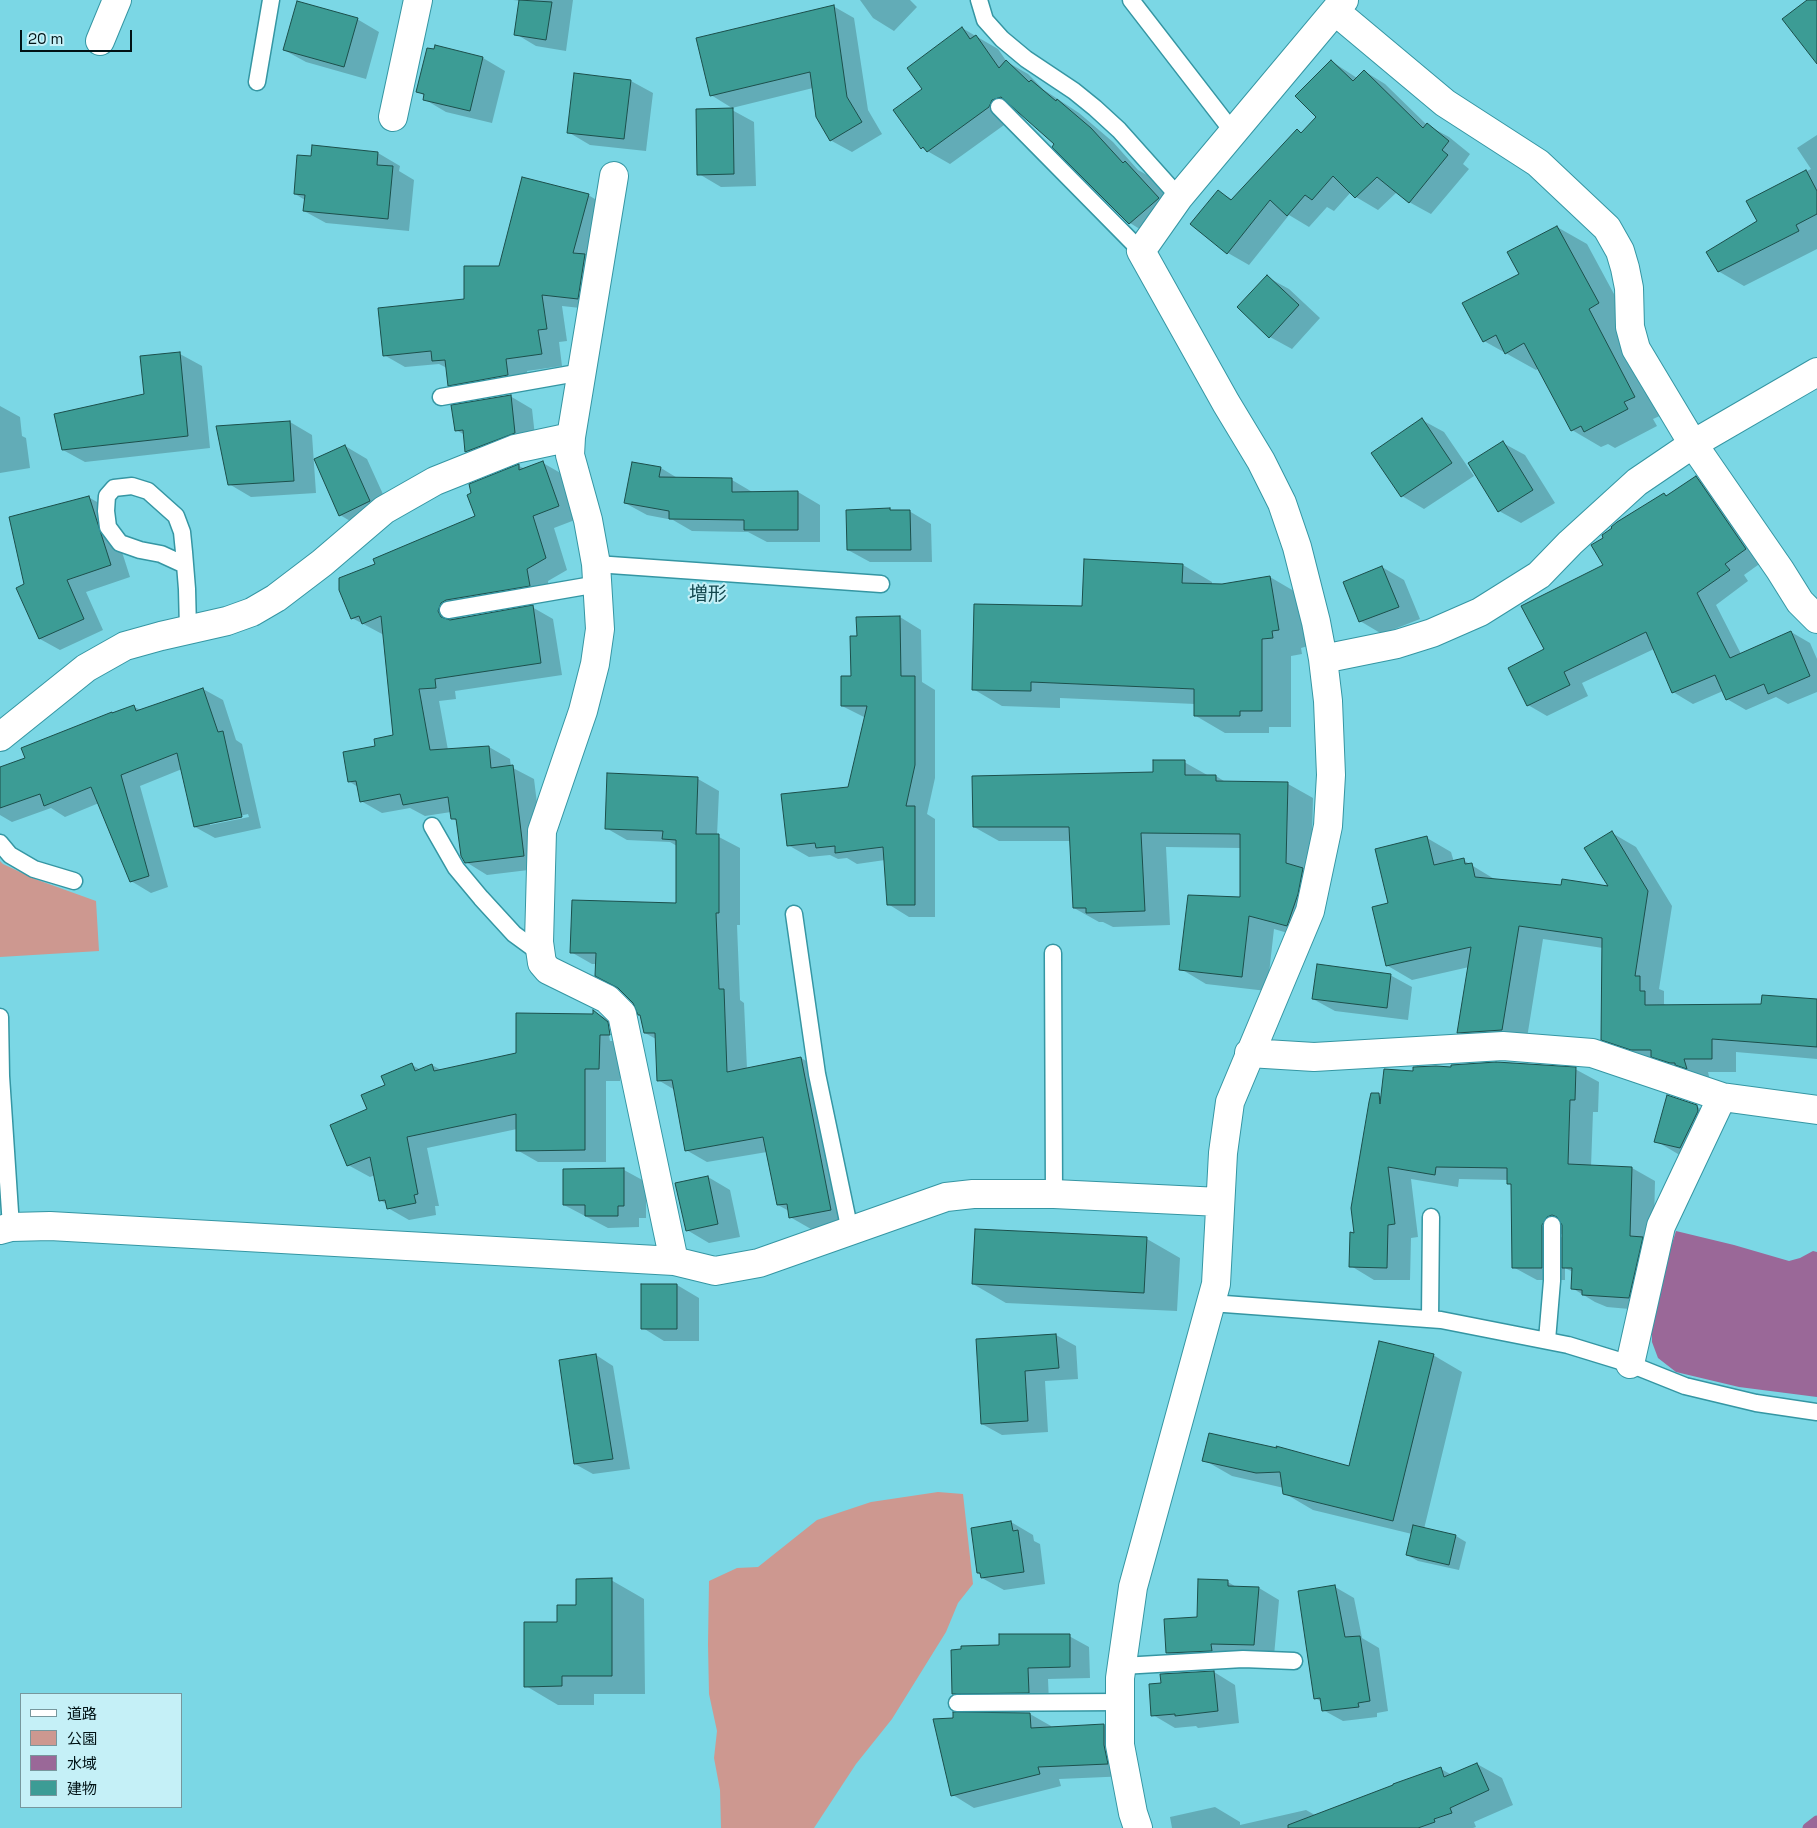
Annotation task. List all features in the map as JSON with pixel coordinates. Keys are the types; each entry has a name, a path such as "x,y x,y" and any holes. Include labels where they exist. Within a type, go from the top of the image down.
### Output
{"street":[{"path":"100,41 117,0"},
{"path":"393,116 418,0"},
{"path":"1138,1828 1133,1813 1120,1745 1122,1666 1133,1587 1216,1284 1223,1153 1230,1102 1310,911 1328,826 1332,775 1328,701 1323,660 1300,556 1282,503 1261,461 1226,403 1141,251 1180,197 1339,6 1445,103 1538,163 1607,228 1620,251 1625,268 1629,288 1630,327 1636,348 1693,444 1800,602 1817,619"},
{"path":"614,176 571,437 570,455 588,520 597,574 600,629 595,664 583,711 542,831 540,953 542,963 548,970 607,999 622,1014 674,1261"},
{"path":"1323,660 1397,644 1432,633 1480,612 1539,576 1570,543 1637,482 1693,444 1817,372"},
{"path":"0,737 50,694 86,668 124,646 226,621 252,612 276,598 322,563 384,510 435,481 515,449 571,437"},
{"path":"1249,1053 1314,1057 1503,1046 1592,1053 1722,1097 1817,1110"},
{"path":"1630,1364 1661,1226 1722,1097"},
{"path":"5,1229 50,1226 674,1261 715,1271 759,1263 946,1197 973,1194 1054,1194 1220,1202"}],"lane":[{"path":"257,82 271,0"},
{"path":"979,0 985,20 1002,39 1026,60 1074,91 1095,108 1119,130 1180,197"},
{"path":"1131,0 1233,132"},
{"path":"999,106 1141,251"},
{"path":"441,397 582,372"},
{"path":"185,565 161,554 140,550 120,543 108,527 106,511 107,496 114,488 132,486 148,491 176,516 182,532 185,565 188,629"},
{"path":"448,610 597,574 880,584"},
{"path":"432,826 456,868 481,898 514,934 540,953"},
{"path":"0,843 10,855 34,869 74,881"},
{"path":"794,914 817,1074 850,1231"},
{"path":"1053,954 1054,1194"},
{"path":"0,1016 5,1229"},
{"path":"1430,1319 1431,1217"},
{"path":"1547,1340 1552,1281 1552,1225"},
{"path":"1211,1303 1441,1320 1568,1345 1630,1364 1685,1386 1756,1403 1817,1412"},
{"path":"1122,1666 1243,1659 1294,1661"},
{"path":"956,1703 1120,1702"}],"green space":[{"path":"0,861 35,879 96,901 99,951 0,957"},
{"path":"938,1492 963,1494 973,1584 958,1603 946,1632 892,1719 856,1764 814,1828 721,1828 720,1790 714,1758 717,1731 709,1694 709,1581 737,1568 758,1567 817,1520 871,1502"}],"water":[{"path":"1676,1231 1789,1261 1813,1251 1817,1252 1817,1397 1739,1387 1676,1372 1658,1358 1652,1342 1652,1318 1662,1275"}],"building":[{"path":"519,0 552,2 546,40 514,35"},
{"path":"1807,0 1817,0 1817,64 1782,19"},
{"path":"297,1 358,18 344,67 283,50"},
{"path":"834,5 847,97 862,122 830,141 816,117 810,72 710,96 696,38"},
{"path":"962,27 970,39 976,35 999,68 1006,60 1029,82 1031,80 1056,101 1057,99 1091,128 1159,198 1129,224 1052,147 1054,144 1001,97 992,100 989,107 927,152 923,147 921,149 893,110 922,89 907,68"},
{"path":"435,45 483,57 470,111 423,100 424,94 416,92 427,48 434,49"},
{"path":"1331,60 1353,81 1364,70 1423,128 1427,123 1449,141 1442,150 1448,155 1409,203 1377,177 1355,198 1333,176 1312,200 1305,195 1287,216 1270,200 1227,254 1190,224 1218,190 1231,200 1297,129 1301,133 1316,117 1295,96"},
{"path":"574,73 631,80 624,139 567,133"},
{"path":"733,108 734,174 697,175 696,109"},
{"path":"312,145 378,152 377,165 393,166 388,219 303,211 305,195 294,194 297,155 311,156"},
{"path":"1806,170 1817,191 1817,214 1796,225 1799,231 1718,272 1706,252 1757,221 1746,201"},
{"path":"522,177 589,194 573,253 585,254 578,299 542,295 547,329 538,330 542,354 506,359 508,375 448,386 445,360 432,361 431,351 383,356 378,308 464,299 464,266 499,266"},
{"path":"1557,226 1599,303 1589,309 1635,397 1624,402 1628,409 1584,432 1581,426 1571,431 1524,343 1505,354 1496,335 1483,342 1462,303 1519,274 1507,252"},
{"path":"1267,275 1299,305 1269,338 1237,307"},
{"path":"180,352 188,436 62,450 54,414 144,394 140,356"},
{"path":"511,395 515,433 465,452 463,430 455,431 451,405"},
{"path":"1422,418 1452,463 1401,497 1371,453"},
{"path":"290,421 294,481 228,485 216,426"},
{"path":"1503,441 1533,490 1498,512 1468,463"},
{"path":"345,445 370,501 339,516 314,459"},
{"path":"543,461 559,506 533,516 546,558 527,569 530,586 446,600 441,603 438,611 441,617 450,620 533,605 541,663 435,679 436,688 419,689 430,750 489,746 491,768 513,765 524,856 465,863 461,856 456,819 451,819 448,797 403,805 400,794 360,802 356,781 348,782 343,752 375,746 374,739 393,735 381,616 362,624 359,616 351,619 339,590 339,578 375,564 373,559 475,516 467,495 471,493 469,484 519,464 519,470"},
{"path":"632,462 661,467 659,477 732,478 732,492 798,491 798,530 744,530 744,520 669,519 669,511 624,503"},
{"path":"1696,476 1746,549 1725,564 1730,570 1697,593 1730,658 1791,631 1810,676 1768,694 1764,684 1726,700 1715,675 1672,693 1646,632 1564,672 1570,685 1527,706 1508,668 1544,649 1521,606 1603,565 1591,545 1603,538 1602,535 1617,522 1664,493 1666,496"},
{"path":"89,496 111,565 67,580 84,619 39,639 16,588 24,584 9,517"},
{"path":"890,508 890,510 910,510 911,550 847,550 846,510"},
{"path":"1084,559 1183,564 1182,583 1222,584 1270,576 1279,630 1272,631 1273,638 1262,639 1262,711 1240,711 1240,716 1194,716 1194,689 1031,682 1031,691 972,690 974,604 1082,606"},
{"path":"1382,566 1399,607 1359,622 1343,582"},
{"path":"900,616 901,676 915,676 915,765 906,806 915,806 915,905 887,905 883,847 835,853 835,846 816,848 815,843 787,846 781,794 848,787 867,706 841,706 841,676 851,676 850,636 857,636 856,617"},
{"path":"203,688 218,732 223,731 242,817 194,827 177,753 121,775 149,876 130,882 91,787 44,806 40,794 0,808 0,767 25,758 21,748 112,712 134,705 136,711"},
{"path":"1153,760 1185,760 1185,775 1216,775 1216,781 1288,782 1286,863 1303,868 1298,894 1287,926 1249,916 1242,977 1179,970 1188,895 1240,897 1240,834 1141,833 1145,911 1086,913 1086,908 1073,908 1069,827 973,827 972,776 1153,772"},
{"path":"607,773 698,777 696,834 719,834 719,913 716,913 719,989 724,989 727,1072 801,1057 831,1210 789,1218 787,1204 777,1205 763,1137 685,1151 672,1080 657,1081 655,1033 644,1033 640,1015 638,1015 633,1003 618,988 595,976 596,953 570,953 572,900 676,903 676,840 662,839 663,831 605,829"},
{"path":"1612,831 1648,891 1635,976 1640,976 1640,991 1645,991 1645,1005 1761,1004 1762,995 1817,999 1817,1047 1712,1039 1712,1059 1684,1059 1687,1069 1675,1065 1675,1063 1651,1057 1651,1050 1631,1050 1601,1040 1602,938 1519,926 1502,1030 1457,1033 1471,947 1386,966 1372,907 1388,903 1375,849 1427,836 1434,865 1464,858 1465,864 1472,863 1475,877 1561,885 1562,879 1608,886 1584,848"},
{"path":"1317,964 1391,974 1387,1008 1312,999"},
{"path":"593,1010 608,1022 610,1035 600,1035 599,1069 585,1069 585,1150 516,1151 516,1114 407,1137 418,1194 414,1195 416,1203 387,1209 385,1200 379,1201 370,1157 347,1166 330,1125 367,1109 361,1095 385,1085 381,1076 412,1063 415,1071 432,1064 434,1071 516,1053 516,1013 593,1014"},
{"path":"1496,1062 1576,1067 1575,1100 1570,1100 1568,1164 1632,1167 1630,1236 1643,1237 1629,1298 1582,1295 1582,1290 1571,1289 1572,1268 1562,1268 1562,1225 1557,1217 1552,1215 1547,1217 1542,1225 1542,1268 1512,1268 1511,1184 1507,1184 1507,1168 1436,1167 1435,1175 1388,1167 1395,1224 1388,1225 1387,1268 1349,1267 1350,1232 1354,1233 1351,1208 1369,1102 1371,1093 1379,1093 1380,1104 1384,1069 1413,1071 1413,1067 1451,1067 1451,1065"},
{"path":"1667,1095 1697,1105 1698,1111 1680,1148 1654,1142"},
{"path":"624,1168 624,1206 618,1206 618,1216 585,1216 585,1205 563,1205 563,1169"},
{"path":"708,1176 718,1224 686,1231 675,1183"},
{"path":"975,1229 1147,1237 1144,1293 972,1284"},
{"path":"641,1284 677,1284 677,1329 641,1329"},
{"path":"1056,1334 1059,1368 1025,1371 1028,1421 981,1424 976,1339"},
{"path":"1379,1341 1434,1354 1393,1521 1283,1494 1280,1472 1256,1473 1202,1461 1209,1433 1277,1448 1276,1446 1349,1466"},
{"path":"596,1354 613,1459 574,1464 559,1360"},
{"path":"1011,1521 1013,1531 1018,1530 1024,1572 981,1578 980,1573 977,1573 971,1528"},
{"path":"1413,1525 1456,1535 1449,1565 1406,1555"},
{"path":"612,1578 612,1676 562,1676 562,1686 524,1687 524,1622 557,1622 557,1605 576,1605 576,1579"},
{"path":"1198,1579 1228,1580 1228,1586 1259,1587 1254,1645 1211,1644 1212,1651 1166,1653 1164,1619 1197,1617"},
{"path":"1335,1585 1345,1637 1360,1636 1370,1701 1358,1703 1359,1707 1322,1711 1320,1698 1314,1699 1298,1591"},
{"path":"999,1634 1070,1634 1070,1667 1028,1668 1029,1693 952,1694 951,1650 961,1649 961,1646 999,1645"},
{"path":"1214,1671 1218,1711 1175,1716 1175,1714 1151,1716 1149,1684 1161,1683 1160,1674"},
{"path":"953,1712 1030,1713 1031,1728 1104,1724 1104,1745 1108,1764 1038,1767 1040,1774 951,1796 933,1719 953,1718"},
{"path":"1477,1763 1489,1790 1450,1808 1452,1813 1434,1819 1435,1822 1418,1828 1288,1828 1288,1825 1441,1767 1444,1777"}],"waterway":[{"path":"1808,1828 1817,1821"}],"district":[{"name":"増形","path":"708,595"}]}
